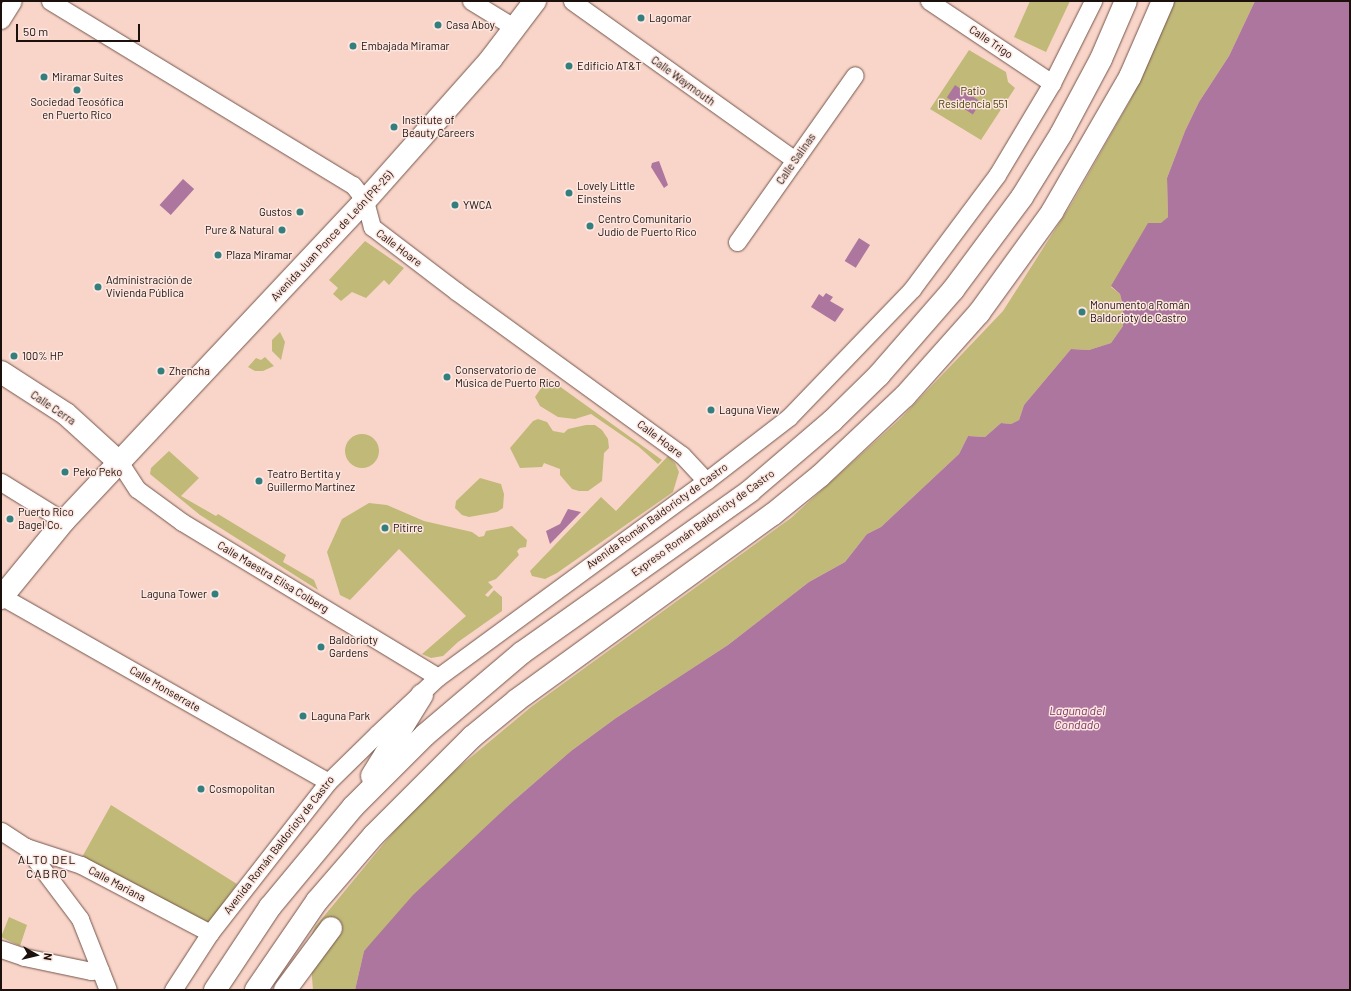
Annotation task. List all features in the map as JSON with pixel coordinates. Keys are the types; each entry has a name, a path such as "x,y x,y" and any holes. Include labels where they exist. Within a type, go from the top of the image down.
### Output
{"main road":[{"name":"Avenida Juan Ponce de León (PR-25)","path":"1,596 64,521 365,201 492,59 535,1"},
{"name":"Expreso Román Baldorioty de Castro","path":"215,990 270,907 353,807 425,735 472,694 524,652 750,491 832,421 879,375 952,290 1022,197 1060,134 1101,59 1126,1"},
{"path":"256,990 317,901 394,814 472,737 517,700 772,515 820,476 905,396 979,313 1052,212 1130,78 1162,1"},
{"name":"Calle Cerra","path":"1,372 66,414 120,463"},
{"path":"353,807 422,695"},
{"path":"285,990 331,928"}],"street":[{"path":"1,20 13,1"},
{"name":"Calle Hoare","path":"50,1 353,185 365,201 372,227 456,291 682,455 706,481"},
{"path":"471,1 515,28"},
{"name":"Calle Waymouth","path":"572,1 795,160"},
{"name":"Calle Trigo","path":"929,1 1052,83"},
{"name":"Avenida Román Baldorioty de Castro","path":"173,990 210,933 328,782 422,695 438,677 706,481 789,416 912,289 996,175 1052,83 1093,1"},
{"name":"Calle Salinas","path":"737,242 855,75"},
{"name":"Calle Maestra Elisa Colberg","path":"120,463 137,489 182,522 438,677"},
{"path":"1,482 64,521"},
{"name":"Calle Monserrate","path":"1,596 328,782"},
{"name":"Calle Mariana","path":"1,831 26,847 81,865 210,933"},
{"path":"26,847 80,919 108,990"},
{"path":"1,949 31,958 91,971 100,970"}],"green space":[{"path":"1030,1 1070,1 1046,52 1014,37"},
{"path":"1173,1 1255,1 1229,56 1199,102 1185,131 1167,178 1168,217 1162,223 1154,224 1111,287 1120,294 1123,306 1123,326 1111,343 1089,350 1071,349 1024,405 1019,420 1011,424 1001,423 985,437 968,436 959,454 881,527 867,534 845,562 809,582 728,645 616,718 571,751 510,804 364,951 355,990 313,990 309,940 315,927 400,824 446,778 531,707 791,518 900,419 1003,311 1072,203 1131,99"},
{"name":"Patio Residencia 551","path":"969,50 1006,72 1008,82 1015,88 981,140 930,109"},
{"path":"365,241 404,268 389,285 384,280 366,298 352,292 341,301 333,294 338,288 329,280"},
{"path":"280,332 285,342 281,360 272,351 272,340"},
{"path":"265,357 274,366 263,371 255,371 248,367 256,358 261,360"},
{"path":"548,378 662,460 658,464 639,447 591,414 575,419 558,417 540,406 535,397"},
{"path":"538,419 547,422 553,431 564,433 568,429 586,425 595,425 602,430 608,439 609,448 604,453 602,481 588,491 579,491 572,489 560,475 560,469 544,463 542,467 520,468 510,448 533,421"},
{"path":"365,434 372,436 377,441 379,451 377,461 372,466 359,468 352,466 347,461 345,448 347,441 352,436"},
{"path":"169,451 199,478 181,496 216,516 218,514 286,555 283,562 314,580 318,590 200,515 150,474 151,468"},
{"path":"668,456 675,463 679,472 673,492 557,573 545,579 532,576 530,571 601,497 616,511"},
{"path":"480,478 501,484 504,494 503,508 497,512 469,517 462,515 455,508 456,501"},
{"path":"369,503 387,505 424,521 472,532 479,537 484,536 486,531 512,526 527,540 526,547 520,548 517,551 519,555 496,579 488,582 493,587 485,595 488,597 494,590 502,597 502,611 458,642 443,656 431,658 422,654 466,616 399,549 350,600 340,595 327,552 342,519"},
{"path":"111,805 237,884 208,925 81,859"},
{"path":"9,917 27,925 20,946 1,937"}],"water":[{"name":"Laguna del Condado","path":"1255,1 1350,1 1350,990 355,990 364,951 413,895 510,804 571,751 616,718 728,645 809,582 845,562 867,534 881,527 959,454 968,436 985,437 1001,423 1011,424 1019,420 1024,405 1071,349 1089,350 1111,343 1123,326 1123,306 1120,294 1111,286 1148,223 1161,223 1168,217 1167,178 1185,131 1199,102 1229,56"},
{"path":"955,85 981,102 973,114 947,98"},
{"path":"659,161 668,185 664,188 651,167 652,163"},
{"path":"183,179 194,189 171,215 160,205"},
{"path":"859,238 870,245 856,268 845,261"},
{"path":"826,293 833,297 830,301 844,309 835,322 811,307 819,294 823,297"},
{"path":"568,509 581,512 550,544 546,531 560,524"}],"place":[{"name":"Lagomar","path":"641,18"},
{"name":"Casa Aboy","path":"438,25"},
{"name":"Embajada Miramar","path":"353,46"},
{"name":"Edificio AT&T","path":"569,66"},
{"name":"Miramar Suites","path":"44,77"},
{"name":"Sociedad Teosófica en Puerto Rico","path":"77,90"},
{"name":"Institute of Beauty Careers","path":"394,127"},
{"name":"Lovely Little Einsteins","path":"569,193"},
{"name":"YWCA","path":"455,205"},
{"name":"Gustos","path":"300,212"},
{"name":"Centro Comunitario Judío de Puerto Rico","path":"590,226"},
{"name":"Pure & Natural","path":"282,230"},
{"name":"Plaza Miramar","path":"218,255"},
{"name":"Administración de Vivienda Pública","path":"98,287"},
{"name":"Monumento a Román Baldorioty de Castro","path":"1082,312"},
{"name":"100% HP","path":"14,356"},
{"name":"Zhencha","path":"161,371"},
{"name":"Conservatorio de Música de Puerto Rico","path":"447,377"},
{"name":"Laguna View","path":"711,410"},
{"name":"Peko Peko","path":"65,472"},
{"name":"Teatro Bertita y Guillermo Martínez","path":"259,481"},
{"name":"Puerto Rico Bagel Co.","path":"10,519"},
{"name":"Pitirre","path":"385,528"},
{"name":"Laguna Tower","path":"215,594"},
{"name":"Baldorioty Gardens","path":"321,647"},
{"name":"Laguna Park","path":"303,716"},
{"name":"Cosmopolitan","path":"201,789"}],"district":[{"name":"ALTO DEL CABRO","path":"47,867"}]}
